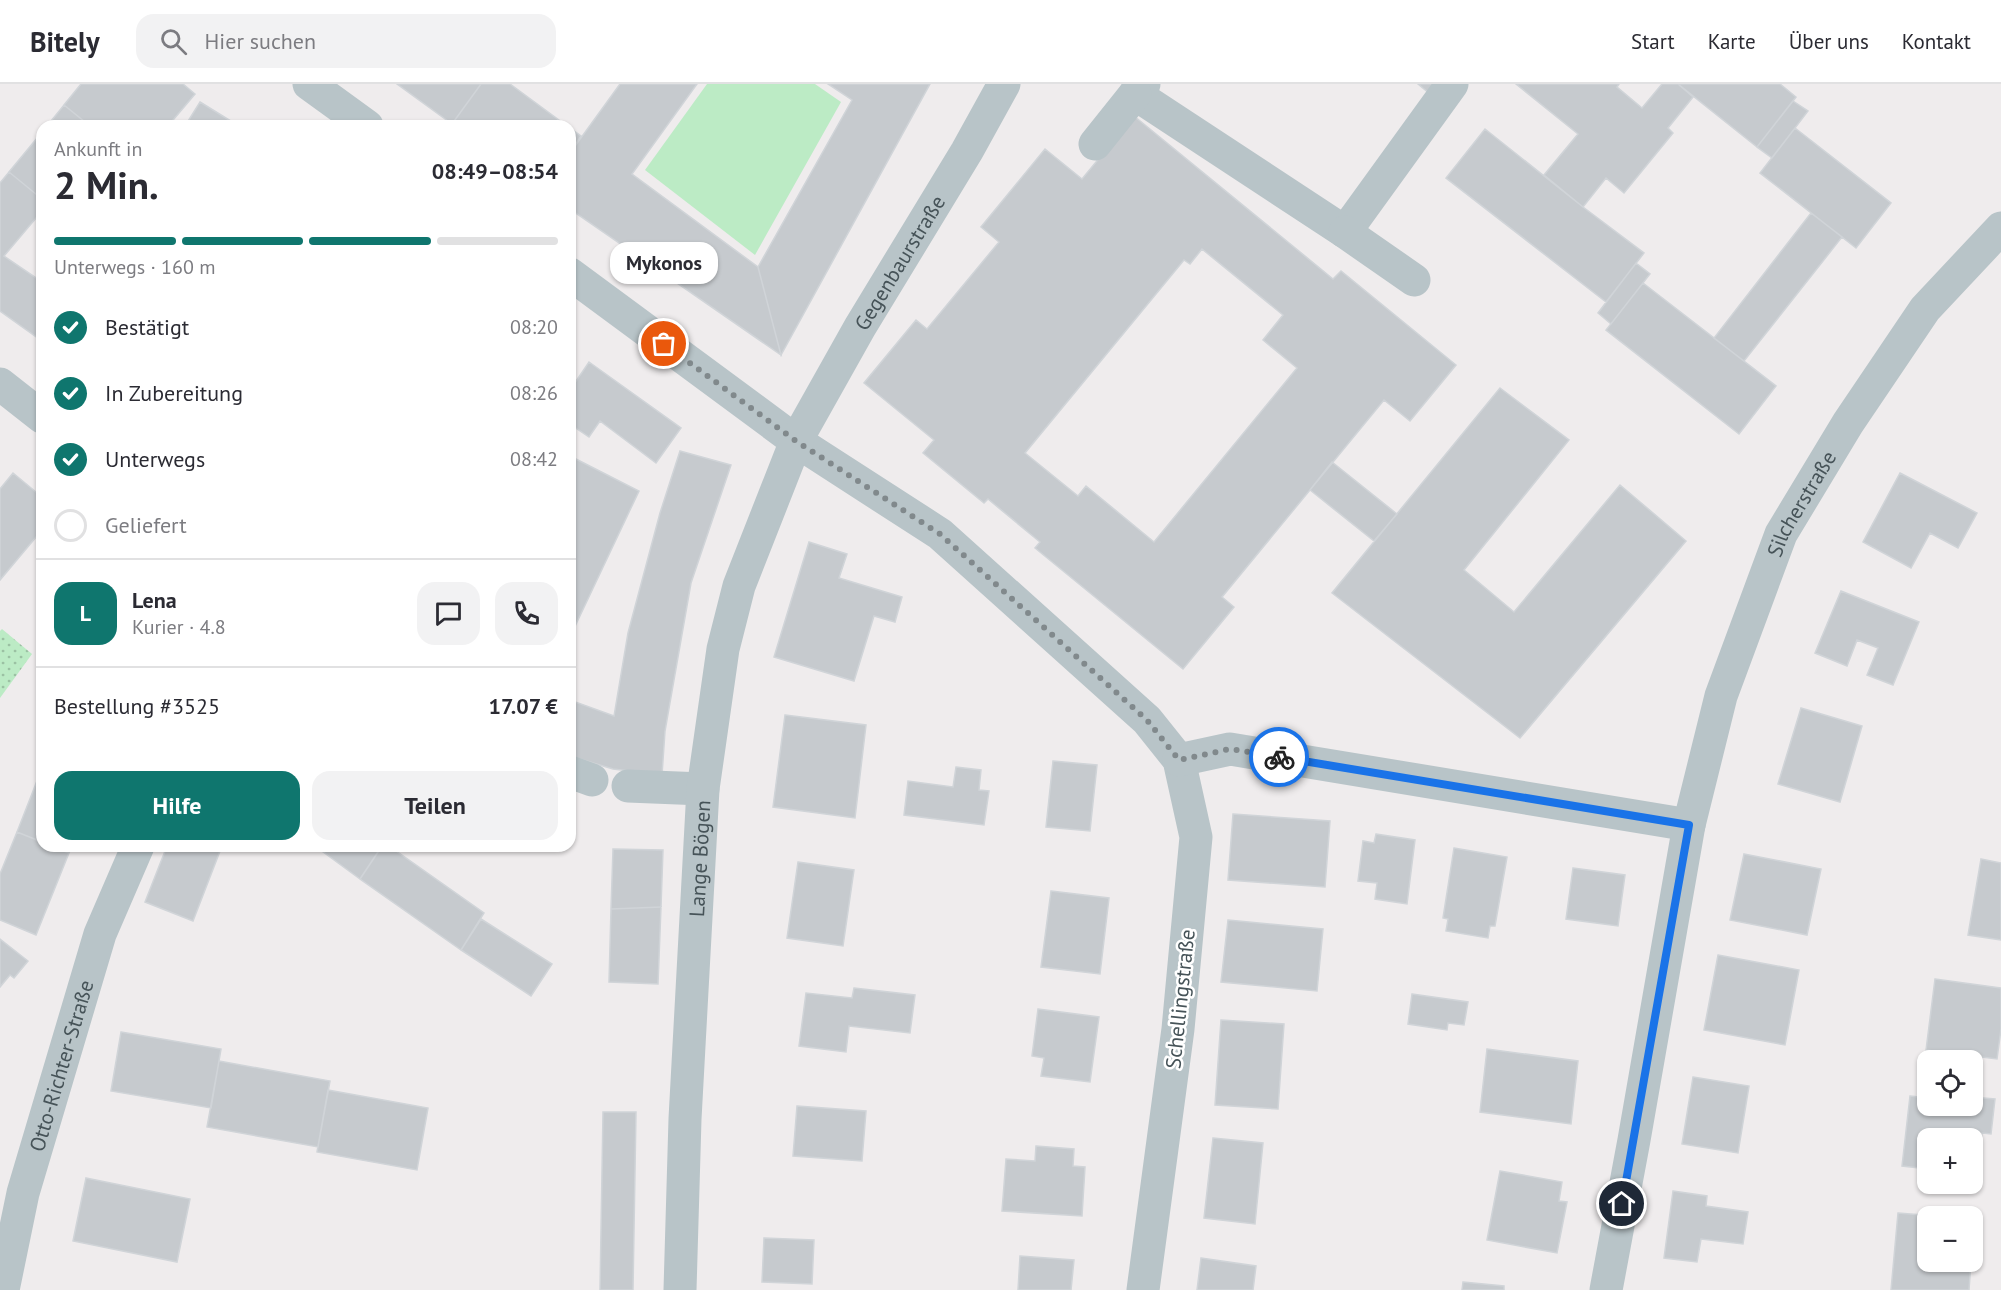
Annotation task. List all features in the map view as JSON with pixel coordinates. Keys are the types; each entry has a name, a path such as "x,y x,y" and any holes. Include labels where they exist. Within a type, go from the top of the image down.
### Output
{"street":[{"path":"309,84 359,120"},
{"name":"Gegenbaurstraße","path":"796,441 860,327 967,151 1004,84"},
{"path":"1344,232 1452,84"},
{"path":"1095,144 1139,89 1414,280"},
{"name":"Silcherstraße","path":"1606,1290 1689,825 1721,696 1781,534 1848,423 1924,309 2001,228"},
{"name":"Schellingstraße","path":"576,278 796,441 940,534 1147,720 1179,760 1196,837 1178,1029 1143,1290"},
{"path":"0,384 36,412"},
{"name":"Lange Bögen","path":"680,1290 685,1119 703,789 723,649 739,586 796,441"},
{"path":"1179,760 1230,749 1689,825"},
{"path":"628,786 703,789"},
{"name":"Otto-Richter-Straße","path":"3,1290 23,1193 100,934 135,852"}],"green space":[{"path":"707,84 815,84 841,102 755,255 645,170"},
{"path":"2,629 32,654 0,698 0,631"}],"building":[{"path":"81,84 183,84 195,94 173,120 83,120 64,105"},
{"path":"397,84 481,84 455,120 446,120"},
{"path":"481,84 510,84 559,120 455,120"},
{"path":"620,84 697,84 632,174 758,267 781,355 576,213 576,145"},
{"path":"828,84 930,84 781,355 758,267 852,100"},
{"path":"1418,84 1438,84 1430,94"},
{"path":"1516,84 1619,84 1617,87 1642,108 1662,84 1678,84 1693,97 1668,128 1673,133 1624,193 1606,178 1583,207 1544,175 1578,134"},
{"path":"1678,84 1780,84 1796,97 1757,147"},
{"path":"1793,101 1808,111 1772,158 1757,147"},
{"path":"200,102 229,120 189,120"},
{"path":"64,105 83,120 52,120"},
{"path":"1134,116 1333,279 1341,271 1456,365 1410,421 1384,400 1222,597 1234,607 1183,669 1035,548 1040,542 988,499 984,503 923,453 934,440 864,383 916,320 927,329 999,242 981,227 1045,149 1082,179","holes":["1202,249 1283,315 1263,340 1297,368 1154,542 1086,486 1078,496 1025,453 1184,260 1190,264"]},
{"path":"1795,128 1891,203 1856,248 1760,173"},
{"path":"1485,129 1644,253 1606,302 1446,178"},
{"path":"576,132 581,136 576,144"},
{"path":"36,139 36,194 9,172"},
{"path":"9,172 36,194 36,218 4,256 36,278 36,337 0,311 0,183"},
{"path":"1811,213 1842,237 1744,361 1714,338"},
{"path":"1636,263 1650,274 1611,324 1598,313"},
{"path":"1643,283 1776,386 1739,434 1606,330"},
{"path":"589,362 681,428 656,463 600,421 589,437 576,428 576,381"},
{"path":"1500,388 1569,440 1464,570 1514,612 1620,485 1686,541 1520,738 1332,593"},
{"path":"680,451 731,465 691,583 665,731 662,775 613,769 576,758 576,702 614,716 628,633 660,513"},
{"path":"576,459 639,491 576,624"},
{"path":"1332,462 1397,514 1374,541 1310,490"},
{"path":"13,473 36,492 36,537 0,580 0,489"},
{"path":"1900,473 1977,513 1958,548 1930,533 1911,568 1863,542"},
{"path":"809,542 847,554 839,578 902,597 895,622 874,616 854,681 774,657"},
{"path":"1841,591 1919,622 1893,685 1867,675 1878,648 1857,640 1847,666 1815,653"},
{"path":"1801,708 1862,726 1840,802 1778,784"},
{"path":"785,715 866,725 855,818 773,807"},
{"path":"1053,761 1097,765 1090,831 1046,827"},
{"path":"956,767 981,770 979,790 989,791 984,825 904,815 908,781 953,787"},
{"path":"36,783 36,840 17,832"},
{"path":"1233,814 1330,821 1325,887 1228,880"},
{"path":"17,832 36,840 36,852 69,853 36,935 0,920 0,874"},
{"path":"1376,834 1415,840 1407,904 1375,899 1377,883 1358,881 1363,841 1374,843"},
{"path":"1454,848 1507,857 1495,926 1490,926 1488,938 1446,931 1448,919 1443,918"},
{"path":"613,849 663,850 661,907 611,909"},
{"path":"165,852 220,852 193,921 145,902"},
{"path":"323,852 378,852 360,879"},
{"path":"378,852 398,852 484,913 461,950 360,879"},
{"path":"1744,854 1821,869 1807,935 1730,920"},
{"path":"1981,859 2001,863 2001,940 1968,935"},
{"path":"798,862 854,870 843,946 787,938"},
{"path":"1573,868 1625,875 1618,926 1566,919"},
{"path":"1051,891 1109,898 1100,974 1041,967"},
{"path":"661,907 658,984 609,982 611,909"},
{"path":"481,919 552,964 531,996 461,950"},
{"path":"1228,920 1323,929 1317,991 1221,982"},
{"path":"0,939 28,961 14,978 10,975 0,987"},
{"path":"1718,955 1799,970 1785,1045 1704,1030"},
{"path":"1935,979 2001,988 2001,1029 1997,1059 1983,1057 1983,1050 1926,1050"},
{"path":"854,988 915,995 910,1033 849,1026 846,1052 799,1046 806,993 852,998"},
{"path":"1412,994 1468,1002 1464,1025 1448,1023 1447,1030 1408,1024"},
{"path":"1038,1009 1099,1017 1090,1082 1041,1076 1044,1058 1032,1056"},
{"path":"1221,1020 1284,1024 1278,1109 1215,1105"},
{"path":"121,1032 221,1049 211,1108 111,1091"},
{"path":"1487,1049 1578,1061 1571,1124 1480,1112"},
{"path":"219,1061 330,1081 318,1147 207,1127"},
{"path":"1693,1077 1749,1086 1738,1153 1682,1144"},
{"path":"328,1090 428,1108 417,1170 317,1152"},
{"path":"1910,1096 1917,1097 1917,1116 1983,1116 1983,1098 1995,1099 1991,1134 1983,1133 1983,1128 1917,1128 1917,1168 1902,1166"},
{"path":"797,1106 866,1111 862,1161 793,1156"},
{"path":"603,1112 636,1112 633,1290 600,1290"},
{"path":"1213,1138 1263,1143 1255,1224 1204,1218"},
{"path":"1036,1146 1074,1149 1073,1166 1085,1167 1082,1216 1002,1211 1006,1159 1035,1161"},
{"path":"1500,1171 1562,1182 1559,1201 1567,1202 1557,1253 1487,1240"},
{"path":"86,1178 190,1199 177,1262 73,1241"},
{"path":"1673,1191 1707,1196 1706,1206 1748,1212 1743,1244 1701,1239 1697,1262 1664,1258"},
{"path":"1898,1213 1917,1214 1917,1272 1970,1272 1969,1290 1891,1290"},
{"path":"764,1238 814,1240 812,1284 762,1282"},
{"path":"1020,1256 1074,1260 1071,1290 1018,1290"},
{"path":"1201,1258 1256,1266 1253,1290 1197,1290"},
{"path":"1463,1282 1504,1286 1504,1290 1462,1290"}],"way so far":[{"path":"664,344 796,441 940,534 1147,720 1179,760 1230,749 1279,757"}],"place":[{"name":"Mykonos","path":"664,344"}],"route":[{"path":"1279,757 1689,825 1622,1204"}]}
